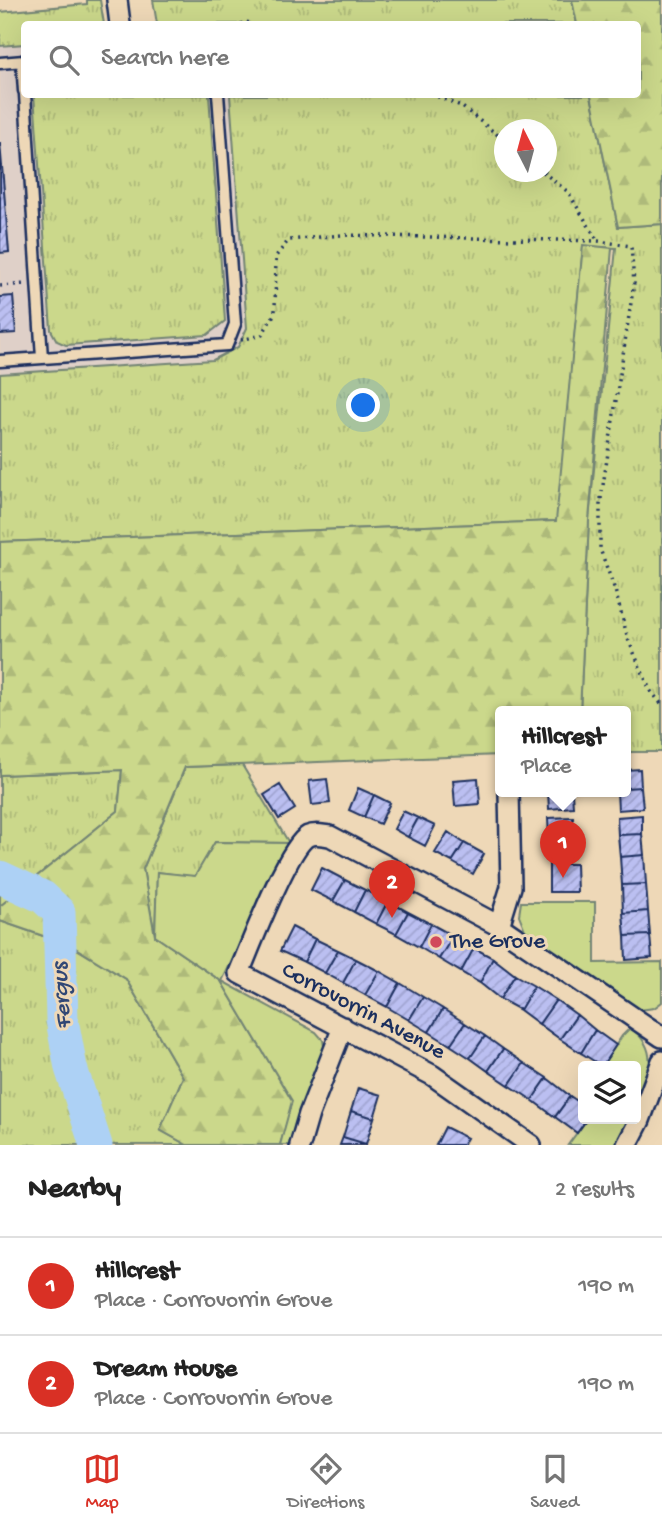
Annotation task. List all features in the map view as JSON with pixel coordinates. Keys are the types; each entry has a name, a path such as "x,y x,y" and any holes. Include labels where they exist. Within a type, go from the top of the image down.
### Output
{"street":[{"path":"117,0 120,21"},
{"path":"509,797 511,887 499,926 662,1037"},
{"name":"Corrovorrin Avenue","path":"499,926 330,836 316,834 306,837 297,848 272,896 239,973 432,1075 510,1139 531,1145"},
{"path":"300,1145 309,1114 343,1027"},
{"path":"627,1145 640,1120 662,1061"}],"lane":[{"path":"0,63 21,61"},
{"path":"25,98 43,358"},
{"path":"0,361 227,345 235,324 218,98"}],"path":[{"path":"441,98 461,106 494,132"},
{"path":"556,182 568,192 598,241"},
{"path":"235,324 239,341 262,335 275,313 276,256 289,240 342,235 598,241 631,246 634,283 600,505 600,549 615,590 628,639 650,690 662,705"},
{"path":"0,286 38,283"}],"shaded area":[{"path":"21,44 21,98 232,98 263,367 0,388 0,46"}],"green space":[{"path":"87,0 100,0 104,21 21,21 21,44 0,46 0,12 87,4"},
{"path":"153,0 572,0 576,21 156,21"},
{"path":"572,0 662,0 662,224 618,227 592,98 641,98 641,21 576,21"},
{"path":"34,98 209,98 225,321 207,335 66,345 57,341 51,330"},
{"path":"230,98 592,98 618,227 662,224 662,752 631,752 631,706 580,706 589,520 616,248 583,246 557,521 0,542 0,374 213,360 238,347 247,328"},
{"path":"583,245 612,248 589,520 580,706 495,706 495,755 185,767 143,869 155,936 221,981 293,1102 280,1145 187,1145 160,1130 183,1077 126,979 72,946 0,921 0,906 118,811 122,770 0,775 0,542 556,521"},
{"path":"242,765 289,843 215,842 195,877 157,872 155,936 143,869 185,767"},
{"path":"122,770 118,811 0,906 0,775"},
{"path":"215,842 289,843 222,981 316,1032 323,1040 325,1052 291,1145 280,1145 292,1101 221,981 155,936 157,872 195,876"},
{"path":"521,902 595,902 595,963 662,962 662,1002 654,1008 640,1010 527,935 519,915"},
{"path":"0,921 72,946 126,979 183,1077 160,1130 187,1145 0,1145"},
{"path":"630,1028 646,1045 650,1065 641,1097 641,1061 605,1061"},
{"path":"583,1124 630,1124 620,1145 568,1145"}],"building":[{"path":"0,142 9,252 0,253"},
{"path":"13,296 16,333 0,334 0,297"},
{"path":"640,769 641,787 631,788 631,770"},
{"path":"478,778 480,804 455,806 453,780"},
{"path":"327,779 330,803 312,805 309,781"},
{"path":"280,785 295,809 279,819 264,795"},
{"path":"641,787 643,808 618,810 617,797 631,797 631,788"},
{"path":"358,788 374,795 364,817 349,810"},
{"path":"374,795 390,803 380,824 364,817"},
{"path":"548,797 572,797 573,807 549,809"},
{"path":"403,811 418,818 408,837 394,829"},
{"path":"642,815 642,834 618,835 617,817"},
{"path":"573,817 573,837 549,837 548,818"},
{"path":"418,818 435,826 425,846 408,837"},
{"path":"448,832 464,843 452,862 435,853"},
{"path":"642,834 644,855 620,857 618,835"},
{"path":"549,837 573,837 573,858 549,858"},
{"path":"464,843 484,854 473,874 452,862"},
{"path":"644,855 646,884 622,885 620,857"},
{"path":"549,864 576,864 577,892 549,892"},
{"path":"322,868 345,880 333,901 311,890"},
{"path":"345,880 365,890 354,912 333,901"},
{"path":"646,884 648,911 623,913 622,885"},
{"path":"365,890 388,901 376,924 354,912"},
{"path":"388,901 408,912 396,934 376,924"},
{"path":"648,911 650,935 625,936 623,913"},
{"path":"408,912 431,924 419,947 396,934"},
{"name":"The Grove","path":"431,924 453,936 439,959 419,947"},
{"path":"292,927 315,939 304,962 280,951"},
{"path":"650,935 652,958 626,960 625,936"},
{"path":"453,936 474,948 461,972 439,959"},
{"path":"315,939 338,950 325,973 304,962"},
{"path":"474,948 493,958 480,983 461,972"},
{"path":"338,950 356,959 343,983 325,973"},
{"path":"493,958 515,975 500,999 480,983"},
{"path":"356,959 379,971 365,995 343,983"},
{"path":"379,971 400,983 387,1007 365,995"},
{"path":"515,975 534,986 520,1010 500,999"},
{"path":"400,983 423,997 409,1020 387,1007"},
{"path":"534,986 556,1000 539,1024 520,1010"},
{"path":"423,997 443,1009 429,1032 409,1020"},
{"path":"556,1000 577,1015 560,1039 539,1024"},
{"path":"443,1009 465,1023 450,1045 429,1032"},
{"path":"577,1015 595,1030 581,1053 560,1039"},
{"path":"465,1023 485,1036 470,1058 450,1045"},
{"path":"595,1030 616,1045 605,1061 594,1061 581,1053"},
{"path":"485,1036 503,1049 488,1071 470,1058"},
{"path":"503,1049 524,1063 509,1085 488,1071"},
{"path":"524,1063 547,1078 532,1100 509,1085"},
{"path":"547,1078 570,1096 555,1117 532,1100"},
{"path":"358,1088 381,1095 374,1118 351,1111"},
{"path":"570,1096 578,1102 578,1124 583,1124 577,1133 555,1117"},
{"path":"351,1111 374,1118 366,1144 343,1137"},
{"path":"445,1127 467,1138 463,1145 436,1145"},
{"path":"343,1137 366,1144 366,1145 340,1145"}],"waterway":[{"name":"Fergus","path":"0,877 43,897 59,912 62,1020 71,1068 96,1145"}],"place":[{"name":"Hillcrest","path":"563,878"},
{"name":"Dream House","path":"392,918"},
{"name":"The Grove","path":"436,942"}]}
